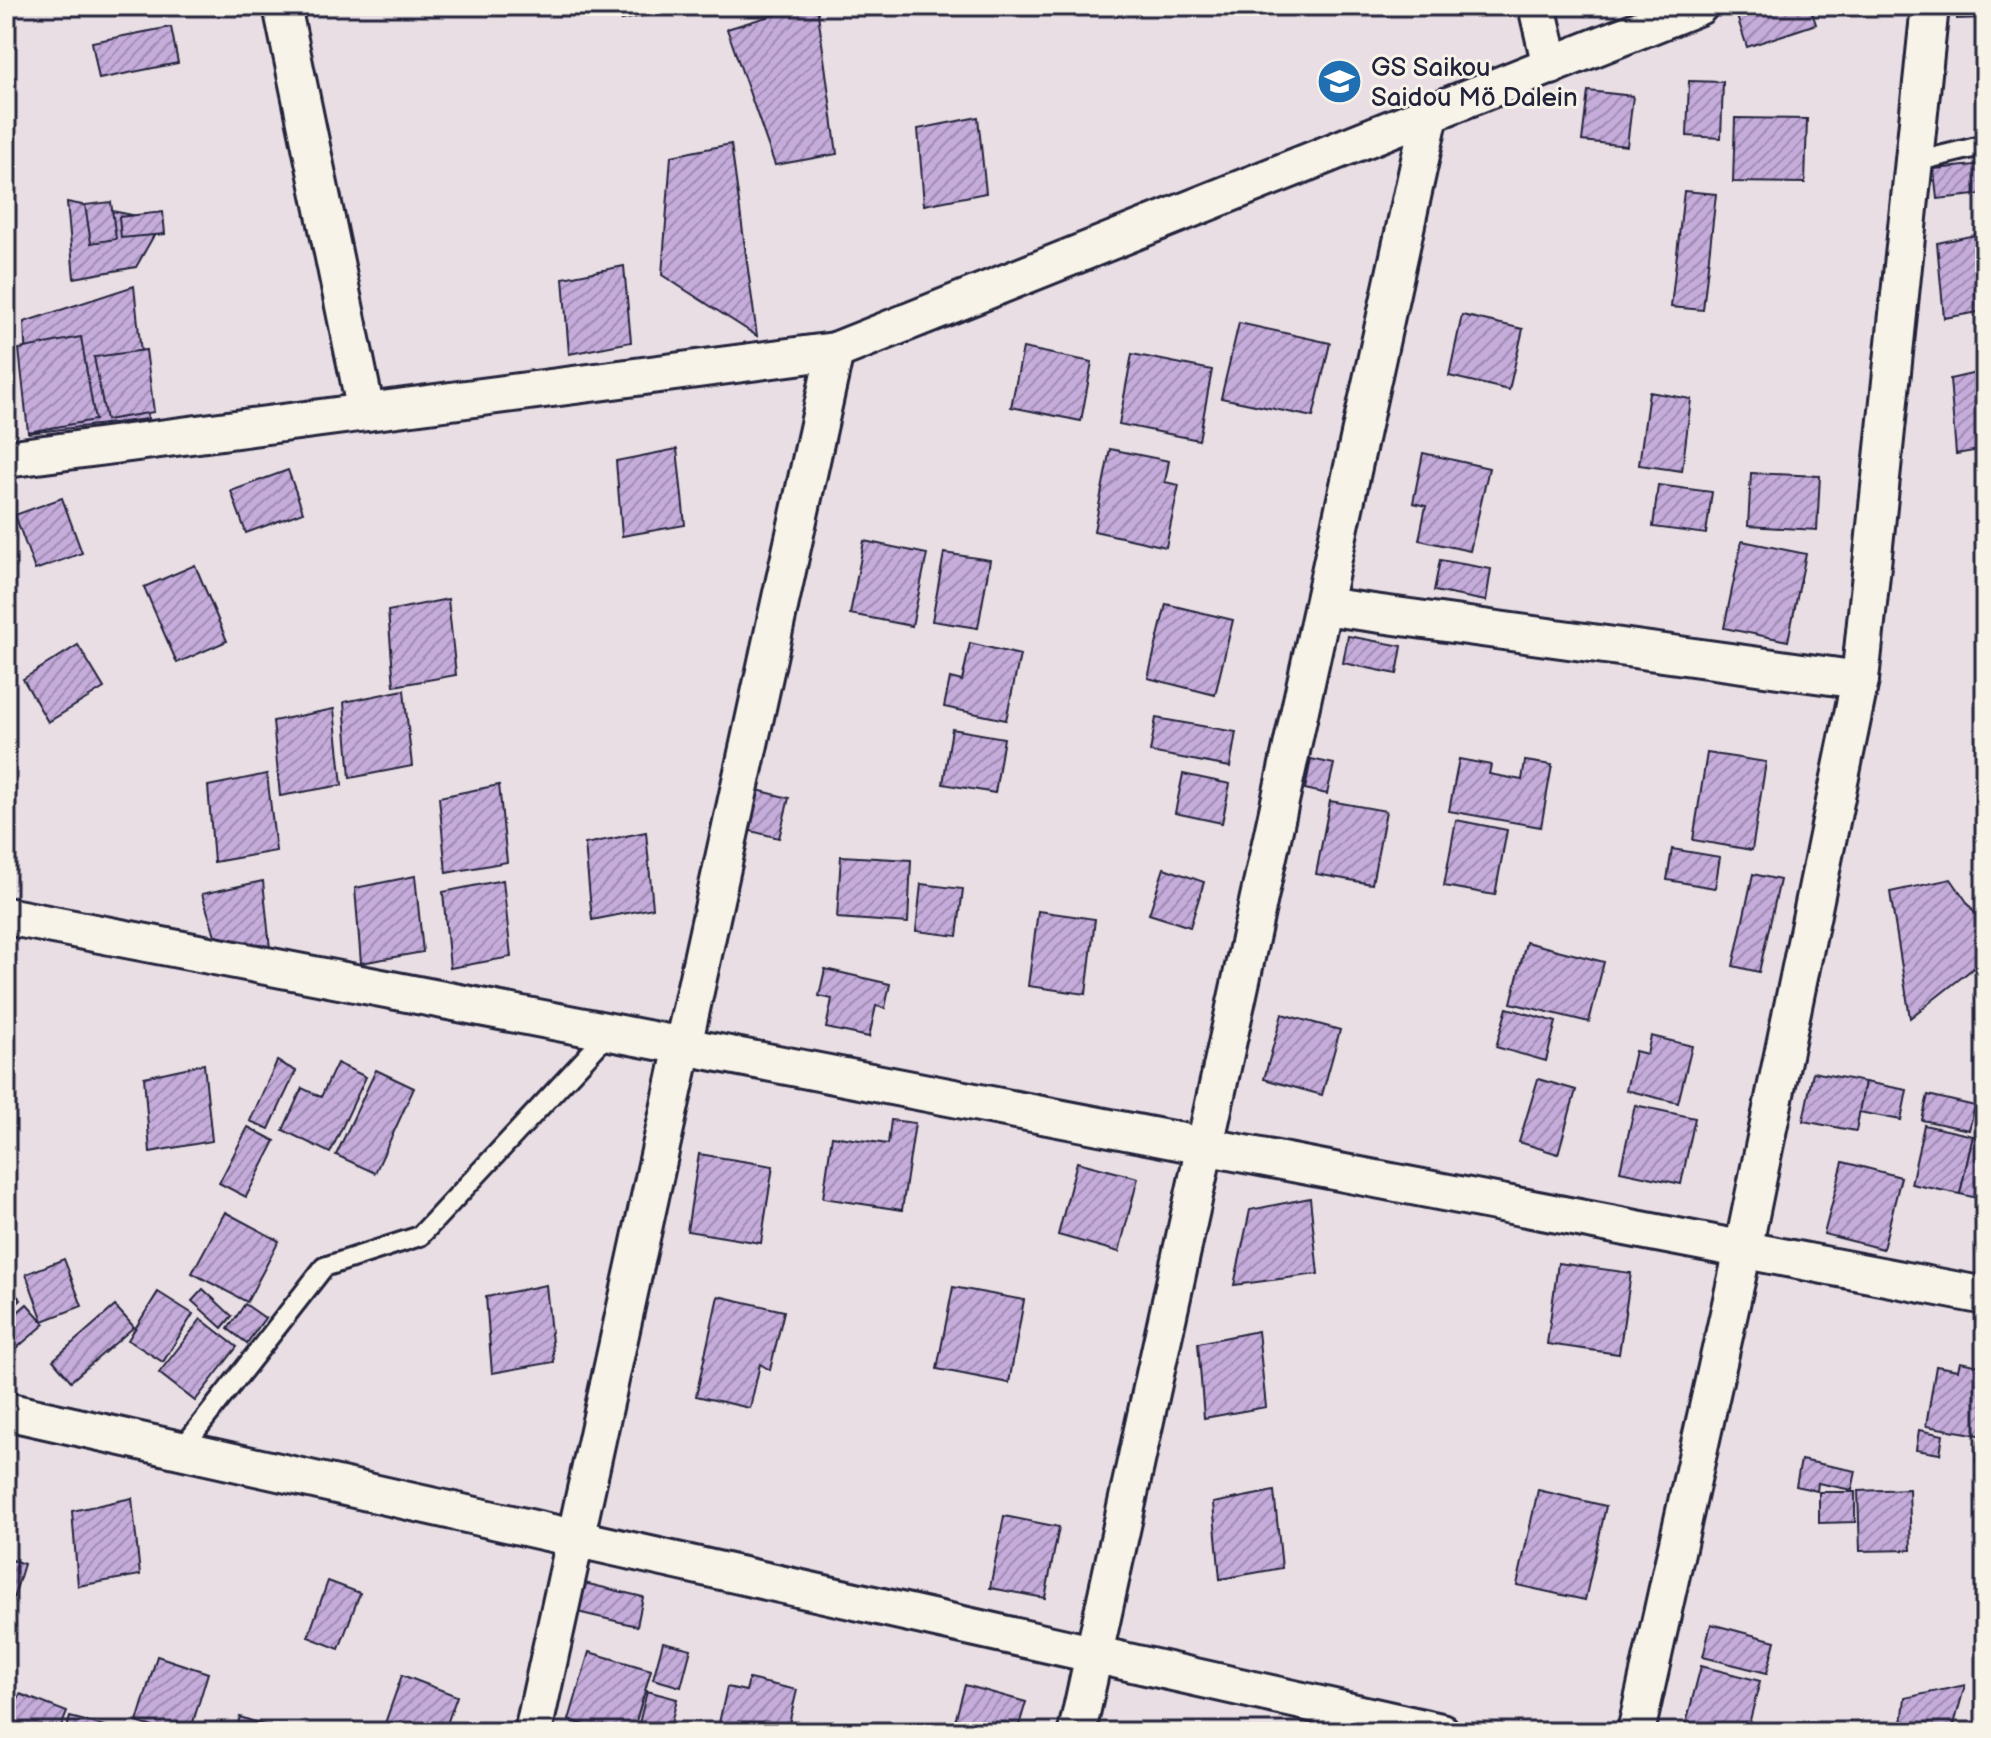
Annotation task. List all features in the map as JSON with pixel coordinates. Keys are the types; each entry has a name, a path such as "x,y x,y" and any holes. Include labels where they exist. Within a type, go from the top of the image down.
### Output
{"street":[{"path":"282,6 366,412"},
{"path":"1537,6 1551,66"},
{"path":"6,459 835,351 1699,6"},
{"path":"1636,1732 1743,1250 1860,680 1930,6"},
{"path":"1077,1732 1430,114"},
{"path":"533,1732 835,351"},
{"path":"1323,606 1860,680"},
{"path":"6,916 1985,1296"},
{"path":"6,1411 1441,1732"}],"lane":[{"path":"1915,162 1985,145"},
{"path":"180,1451 324,1267 420,1236 610,1032"}],"building":[{"path":"126,6 180,6 127,13"},
{"path":"620,6 683,6 683,8 621,20"},
{"path":"803,6 817,6 837,154 775,165 727,29"},
{"path":"1746,6 1810,6 1816,24 1747,47 1735,10"},
{"path":"1957,6 1985,6 1985,18 1957,19"},
{"path":"171,27 178,63 99,79 92,42"},
{"path":"1689,81 1723,82 1721,138 1687,136"},
{"path":"1588,91 1633,96 1627,146 1582,141"},
{"path":"978,117 986,193 924,205 918,129"},
{"path":"1735,118 1807,119 1805,183 1733,182"},
{"path":"731,144 757,336 662,275 671,156"},
{"path":"1985,164 1985,194 1937,199 1934,169"},
{"path":"1684,191 1716,194 1703,310 1671,307"},
{"path":"67,202 162,221 136,267 74,278"},
{"path":"111,202 116,239 91,243 85,205"},
{"path":"163,212 165,234 121,238 119,217"},
{"path":"1985,233 1985,311 1944,318 1937,243"},
{"path":"624,266 631,342 569,354 563,278"},
{"path":"134,286 148,419 29,433 24,322"},
{"path":"1462,315 1523,329 1509,390 1449,376"},
{"path":"1239,323 1330,343 1313,417 1221,398"},
{"path":"81,337 95,420 28,432 19,349"},
{"path":"1023,348 1092,362 1081,421 1011,407"},
{"path":"146,350 154,412 106,420 94,357"},
{"path":"1132,354 1212,370 1199,440 1119,424"},
{"path":"1985,371 1985,449 1956,454 1950,379"},
{"path":"1649,392 1691,399 1682,471 1639,465"},
{"path":"677,449 685,525 622,536 616,461"},
{"path":"1110,449 1169,461 1165,482 1179,485 1166,547 1094,531"},
{"path":"1423,453 1489,468 1470,551 1419,540 1426,506 1413,503"},
{"path":"288,470 303,512 246,533 231,491"},
{"path":"1751,473 1820,476 1817,530 1748,526"},
{"path":"1658,485 1712,492 1706,534 1653,527"},
{"path":"62,498 82,553 35,570 15,515"},
{"path":"864,541 927,554 912,626 850,614"},
{"path":"1742,541 1806,554 1788,641 1724,628"},
{"path":"944,553 990,560 978,628 932,621"},
{"path":"1440,560 1491,569 1486,601 1434,591"},
{"path":"195,565 227,641 177,663 144,587"},
{"path":"448,599 456,675 394,686 388,611"},
{"path":"1166,604 1233,620 1215,695 1148,678"},
{"path":"1348,636 1402,646 1397,674 1343,663"},
{"path":"970,643 1020,655 1006,720 944,707 950,678 962,681"},
{"path":"78,645 104,688 48,722 23,679"},
{"path":"404,690 412,766 350,778 344,702"},
{"path":"334,709 342,785 280,796 273,721"},
{"path":"1156,718 1236,732 1230,767 1150,752"},
{"path":"952,729 1004,738 995,793 943,784"},
{"path":"1707,753 1766,762 1752,850 1693,840"},
{"path":"1311,759 1334,764 1327,794 1305,789"},
{"path":"1459,759 1491,765 1489,774 1522,780 1525,761 1552,765 1541,827 1449,811"},
{"path":"267,774 276,851 214,862 208,786"},
{"path":"1183,774 1230,784 1222,823 1175,813"},
{"path":"499,785 507,862 446,873 439,797"},
{"path":"757,790 789,798 779,838 747,830"},
{"path":"1330,801 1386,811 1372,884 1316,874"},
{"path":"1456,820 1507,830 1495,895 1444,886"},
{"path":"646,832 653,908 592,920 585,844"},
{"path":"1672,849 1720,857 1715,888 1667,880"},
{"path":"841,856 911,860 908,923 837,918"},
{"path":"1164,868 1204,882 1190,927 1149,914"},
{"path":"1753,874 1780,880 1759,972 1733,966"},
{"path":"415,876 423,952 361,963 355,888"},
{"path":"1951,879 1985,928 1985,959 1910,1018 1890,892"},
{"path":"503,880 511,957 450,968 443,892"},
{"path":"263,881 271,958 220,951 202,894"},
{"path":"921,884 963,889 957,936 916,931"},
{"path":"1038,911 1095,919 1086,994 1028,986"},
{"path":"1526,942 1604,962 1589,1022 1511,1003"},
{"path":"825,969 890,984 885,1008 876,1006 869,1037 826,1028 832,999 819,996"},
{"path":"1507,1008 1556,1022 1546,1061 1496,1047"},
{"path":"1282,1014 1340,1030 1322,1095 1264,1079"},
{"path":"1651,1036 1692,1046 1678,1103 1626,1090 1635,1051 1647,1054"},
{"path":"277,1061 296,1071 269,1129 250,1121"},
{"path":"337,1063 366,1077 330,1153 283,1130 302,1088 321,1097"},
{"path":"204,1064 212,1141 150,1152 144,1077"},
{"path":"376,1070 414,1088 375,1173 336,1155"},
{"path":"1813,1072 1865,1082 1856,1131 1803,1121"},
{"path":"1538,1079 1576,1090 1558,1154 1519,1142"},
{"path":"1865,1082 1907,1090 1901,1120 1859,1112"},
{"path":"1928,1095 1975,1106 1969,1130 1922,1120"},
{"path":"1635,1105 1695,1118 1681,1184 1620,1171"},
{"path":"891,1120 915,1123 902,1210 823,1198 832,1136 888,1144"},
{"path":"1924,1125 1973,1136 1960,1194 1911,1184"},
{"path":"248,1127 275,1141 246,1197 219,1183"},
{"path":"1973,1136 1985,1139 1985,1200 1960,1194"},
{"path":"699,1154 773,1166 761,1243 687,1231"},
{"path":"1077,1162 1138,1178 1119,1252 1058,1235"},
{"path":"1843,1162 1901,1177 1883,1249 1824,1234"},
{"path":"1310,1198 1318,1274 1234,1285 1250,1210"},
{"path":"225,1212 279,1241 247,1302 192,1273"},
{"path":"64,1259 82,1306 43,1321 26,1274"},
{"path":"1558,1263 1631,1273 1619,1354 1547,1344"},
{"path":"6,1284 21,1300 6,1314"},
{"path":"546,1285 554,1362 492,1373 486,1297"},
{"path":"953,1287 1024,1300 1009,1383 937,1369"},
{"path":"203,1289 232,1316 222,1328 192,1301"},
{"path":"158,1292 193,1314 163,1362 128,1340"},
{"path":"718,1296 784,1311 770,1370 760,1364 750,1408 696,1396"},
{"path":"27,1304 45,1324 6,1357 6,1322"},
{"path":"245,1304 265,1318 247,1343 228,1329"},
{"path":"115,1306 134,1327 71,1381 53,1360"},
{"path":"201,1319 237,1347 195,1401 159,1373"},
{"path":"1258,1331 1266,1407 1204,1418 1198,1343"},
{"path":"1960,1362 1985,1367 1985,1436 1926,1426 1936,1366 1958,1370"},
{"path":"1919,1430 1943,1435 1940,1454 1916,1450"},
{"path":"1979,1440 1985,1442 1985,1464 1976,1462"},
{"path":"1801,1460 1856,1471 1852,1490 1818,1483 1817,1491 1796,1486"},
{"path":"1909,1489 1911,1550 1860,1551 1858,1491"},
{"path":"1538,1490 1606,1506 1585,1600 1517,1585"},
{"path":"1274,1491 1282,1568 1220,1579 1213,1503"},
{"path":"1819,1492 1855,1492 1855,1522 1819,1523"},
{"path":"132,1498 140,1575 78,1586 72,1511"},
{"path":"1004,1516 1059,1527 1045,1598 990,1588"},
{"path":"6,1558 24,1564 8,1616 6,1615"},
{"path":"328,1581 360,1593 339,1649 308,1637"},
{"path":"580,1582 643,1597 637,1626 573,1611"},
{"path":"1711,1624 1775,1641 1767,1673 1703,1657"},
{"path":"663,1642 691,1649 681,1687 653,1679"},
{"path":"589,1652 651,1670 633,1732 608,1732 569,1720"},
{"path":"157,1656 208,1673 190,1732 168,1732 137,1722"},
{"path":"1701,1666 1760,1681 1747,1732 1705,1732 1685,1727"},
{"path":"402,1675 457,1696 444,1732 391,1732 383,1729"},
{"path":"749,1679 797,1690 787,1732 717,1732 727,1687 746,1691"},
{"path":"965,1685 1026,1702 1017,1732 952,1732"},
{"path":"1965,1685 1952,1732 1901,1732 1905,1698"},
{"path":"647,1691 677,1699 669,1732 637,1732"},
{"path":"20,1694 67,1712 59,1732 6,1732"},
{"path":"70,1717 108,1727 106,1732 66,1732"},
{"path":"240,1717 273,1728 271,1732 235,1732"}],"place":[{"name":"GS Saikou Saidou Mö Dalein","path":"1340,82"}]}
